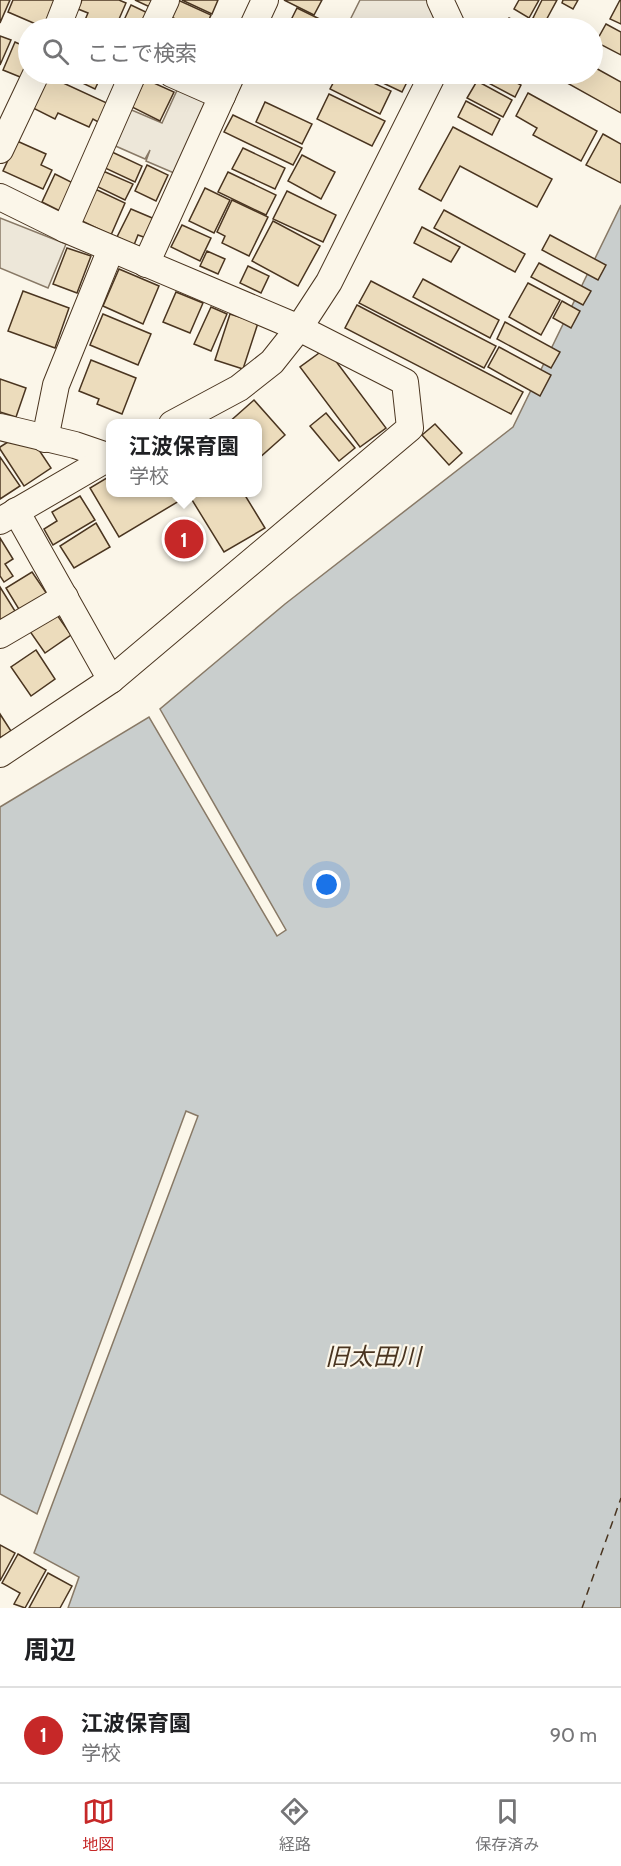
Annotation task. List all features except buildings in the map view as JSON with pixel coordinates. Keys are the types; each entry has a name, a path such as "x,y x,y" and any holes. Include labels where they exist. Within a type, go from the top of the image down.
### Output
{"street":[{"path":"158,18 166,0"},
{"path":"257,18 265,0"},
{"path":"440,0 448,18"},
{"path":"0,150 31,84"},
{"path":"65,229 130,84"},
{"path":"180,419 239,388 272,362 299,328 328,282 429,84"},
{"path":"146,264 227,85"},
{"path":"0,197 65,229 299,328 405,382 410,428 111,680 0,754"},
{"path":"45,439 56,385 111,249"},
{"path":"0,427 75,445 106,455"},
{"path":"106,460 8,516 65,597 111,680"},
{"path":"0,635 65,597"}],"shaded area":[{"path":"360,0 427,0 434,18 351,18"},
{"path":"179,86 214,101 181,176 146,161 150,150 145,159 111,144 127,108 162,123"},
{"path":"0,218 66,244 48,288 0,268"}],"water":[{"name":"旧太田川","path":"621,205 621,1608 68,1608 79,1577 34,1553 198,1116 186,1111 37,1514 0,1494 0,807 149,717 277,936 286,930 160,709 285,604 513,427"}],"ferry route":[{"path":"582,1608 621,1498"}],"place":[{"name":"江波保育園","path":"184,539"}]}
